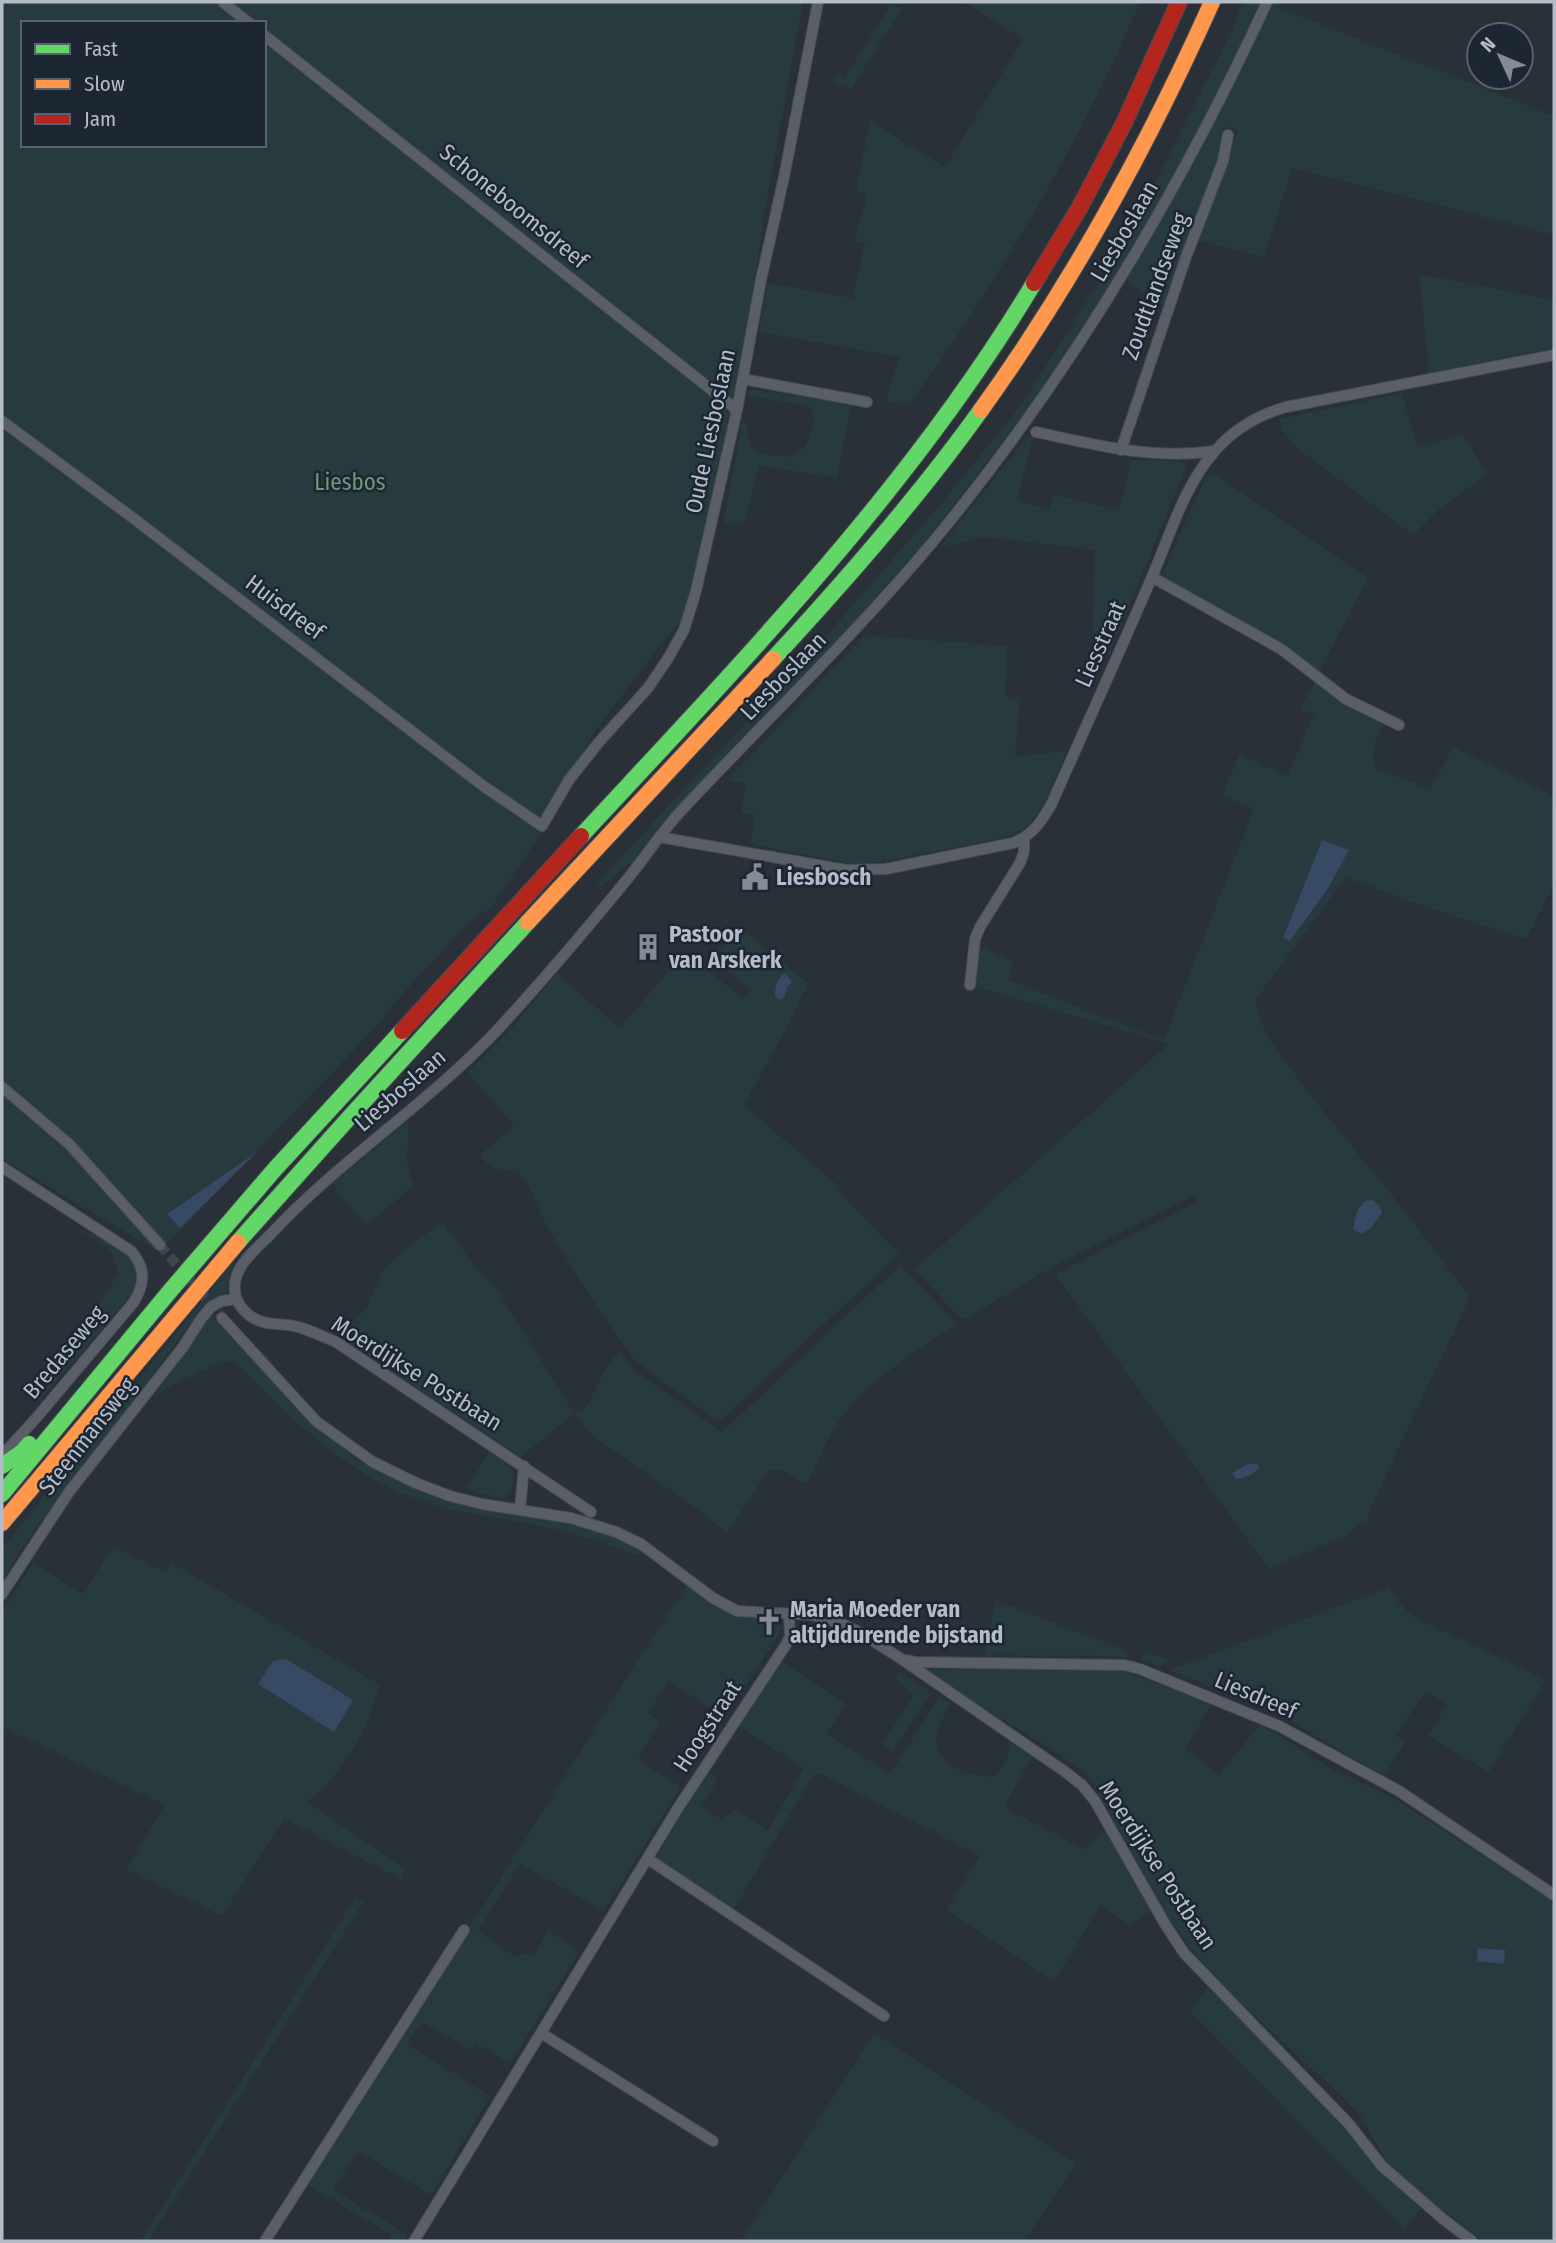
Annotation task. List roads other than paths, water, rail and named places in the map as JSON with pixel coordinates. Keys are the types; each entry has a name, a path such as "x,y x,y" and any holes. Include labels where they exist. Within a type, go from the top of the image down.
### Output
{"highway":[{"path":"2,1494 275,1169 772,629 864,522 976,372 1021,305 1080,207 1124,123 1179,2"},
{"path":"2,1523 164,1326 292,1180 788,641 922,487 1005,376 1096,233 1158,119 1212,2"},
{"path":"2,1466 22,1452 63,1407 98,1377"}],"street":[{"path":"223,2 247,21"},
{"name":"Oude Liesboslaan","path":"542,826 569,780 648,688 684,630 696,591 737,410 818,2"},
{"name":"Liesboslaan","path":"236,1299 236,1273 244,1262 293,1210 496,1031 547,975 677,815 850,636 935,539 1021,429 1109,299 1150,232 1211,118 1267,2"},
{"name":"Schoneboomsdreef","path":"266,37 737,410"},
{"name":"Zoudtlandseweg","path":"1121,450 1186,257 1223,161 1228,135"},
{"name":"Liesstraat","path":"1024,838 1040,824 1052,803 1185,498 1214,451 1245,424 1266,413 1286,407 1554,355"},
{"path":"743,379 867,402"},
{"name":"Huisdreef","path":"2,421 482,785 542,826"},
{"path":"1036,432 1121,450 1183,454 1214,451"},
{"path":"1183,454 1192,458 1196,477"},
{"path":"1152,577 1281,649 1346,699 1399,725"},
{"path":"659,837 846,870 886,869 1013,843 1024,838 1024,852 1020,863 975,939 970,985"},
{"path":"2,1087 69,1144 160,1245"},
{"name":"Bredaseweg","path":"2,1167 131,1251 139,1259 143,1269 143,1282 134,1302 37,1417 2,1453"},
{"name":"Steenmansweg","path":"2,1594 69,1492 183,1347 211,1307 222,1301 236,1299"},
{"name":"Moerdijkse Postbaan","path":"236,1299 253,1318 267,1323 298,1327 336,1342 591,1512"},
{"name":"Moerdijkse Postbaan","path":"222,1318 316,1421 373,1462 450,1496 482,1504 571,1518 616,1532 641,1544 713,1598 737,1611 812,1615 842,1624 900,1658 1082,1785 1095,1801 1184,1953 1349,2124 1382,2166 1472,2241"},
{"path":"520,1509 524,1466"},
{"name":"Hoogstraat","path":"414,2241 678,1808 787,1643 790,1636 789,1614"},
{"name":"Liesdreef","path":"900,1658 915,1662 1125,1665 1140,1669 1279,1726 1399,1791 1554,1895"},
{"path":"648,1859 884,2016"},
{"path":"265,2241 464,1930"},
{"path":"541,2033 713,2141"}],"water":[{"path":"1322,840 1349,850 1327,890 1290,941 1283,938"},
{"path":"785,973 792,982 787,987 784,998 779,1000 775,997 776,986"},
{"path":"257,1152 180,1228 167,1214 170,1212"},
{"path":"1373,1200 1382,1213 1370,1229 1361,1234 1353,1229 1357,1211 1365,1201"},
{"path":"1248,1464 1258,1464 1259,1467 1249,1476 1236,1479 1232,1473"},
{"path":"286,1659 353,1700 334,1732 258,1684 273,1661"},
{"path":"1478,1948 1505,1950 1504,1964 1477,1961"}],"tunnel":[{"path":"160,1245 222,1318"}],"place":[{"name":"Liesbosch","path":"755,877"},
{"name":"Pastoor van Arskerk","path":"648,947"},
{"name":"Maria Moeder van altijddurende bijstand","path":"769,1622"}],"park label":[{"name":"Liesbos","path":"350,482"}]}
